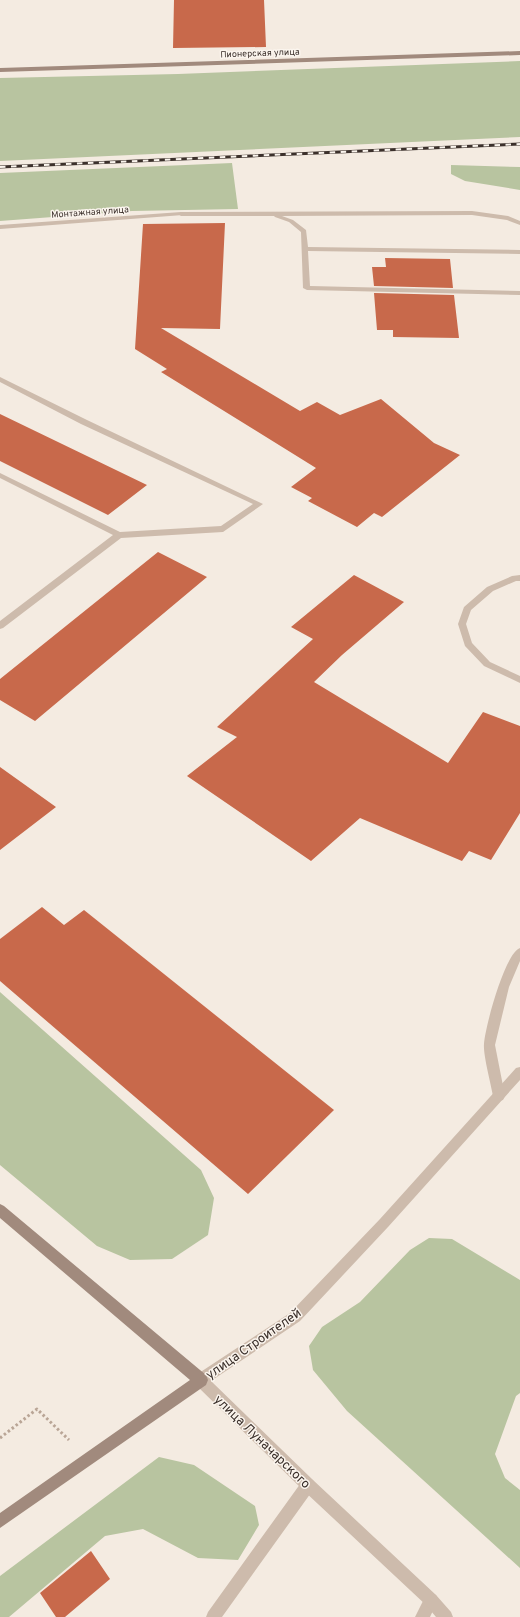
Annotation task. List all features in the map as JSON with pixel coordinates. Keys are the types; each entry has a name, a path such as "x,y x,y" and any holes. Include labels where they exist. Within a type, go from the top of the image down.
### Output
{"main road":[{"name":"Пионерская улица","path":"0,70 520,53"},
{"name":"улица Луначарского","path":"0,1210 201,1380"},
{"name":"улица Строителей","path":"0,1521 201,1380"}],"street":[{"name":"Монтажная улица","path":"0,227 181,214 268,213 472,213 508,218 520,223"},
{"path":"268,213 291,221 304,231 307,288 520,293"},
{"path":"305,250 520,252"},
{"path":"0,379 84,422 259,504 223,529 119,535 0,475"},
{"path":"0,626 119,535"},
{"path":"520,578 515,578 490,589 466,609 462,624 468,644 487,664 520,680"},
{"path":"499,1096 489,1045 503,987 517,955 520,952"},
{"name":"улица Строителей","path":"201,1380 295,1318 384,1223 520,1072"},
{"name":"улица Луначарского","path":"201,1380 308,1485 431,1600 446,1617"},
{"path":"213,1617 308,1485"},
{"path":"422,1617 431,1600"}],"path":[{"path":"0,1438 37,1409 89,1459"}],"green space":[{"path":"520,61 520,137 0,161 0,78 178,74"},
{"path":"232,163 238,209 132,211 0,221 0,173"},
{"path":"451,165 520,167 520,190 465,181 451,174"},
{"path":"0,992 201,1170 214,1198 208,1235 172,1259 130,1260 97,1246 0,1165"},
{"path":"429,1238 452,1239 520,1280 520,1393 516,1396 495,1454 505,1478 520,1490 520,1568 347,1411 313,1370 309,1346 322,1327 360,1302 410,1250"},
{"path":"159,1457 194,1465 255,1506 259,1525 238,1560 198,1558 143,1529 105,1536 9,1617 0,1617 0,1576"}],"building":[{"path":"174,0 264,0 266,47 173,48"},
{"path":"225,223 220,329 161,328 300,411 317,402 340,415 381,399 434,443 460,455 382,517 374,513 357,527 308,501 312,498 291,487 316,468 161,372 167,369 135,349 143,224"},
{"path":"385,258 450,259 453,288 374,286 372,267 386,267"},
{"path":"374,293 454,295 459,338 393,337 393,330 377,330"},
{"path":"0,414 147,485 108,515 0,461"},
{"path":"158,552 207,577 35,721 0,700 0,679"},
{"path":"354,575 404,602 342,655 314,682 448,763 483,712 520,726 520,813 491,860 469,851 462,861 360,818 311,861 187,776 237,737 217,727 313,639 291,627"},
{"path":"0,767 56,807 0,850"},
{"path":"42,907 64,925 84,910 334,1110 248,1194 0,981 0,939"},
{"path":"91,1551 110,1579 65,1617 56,1617 40,1593"}],"railway":[{"path":"0,167 520,144"}]}
